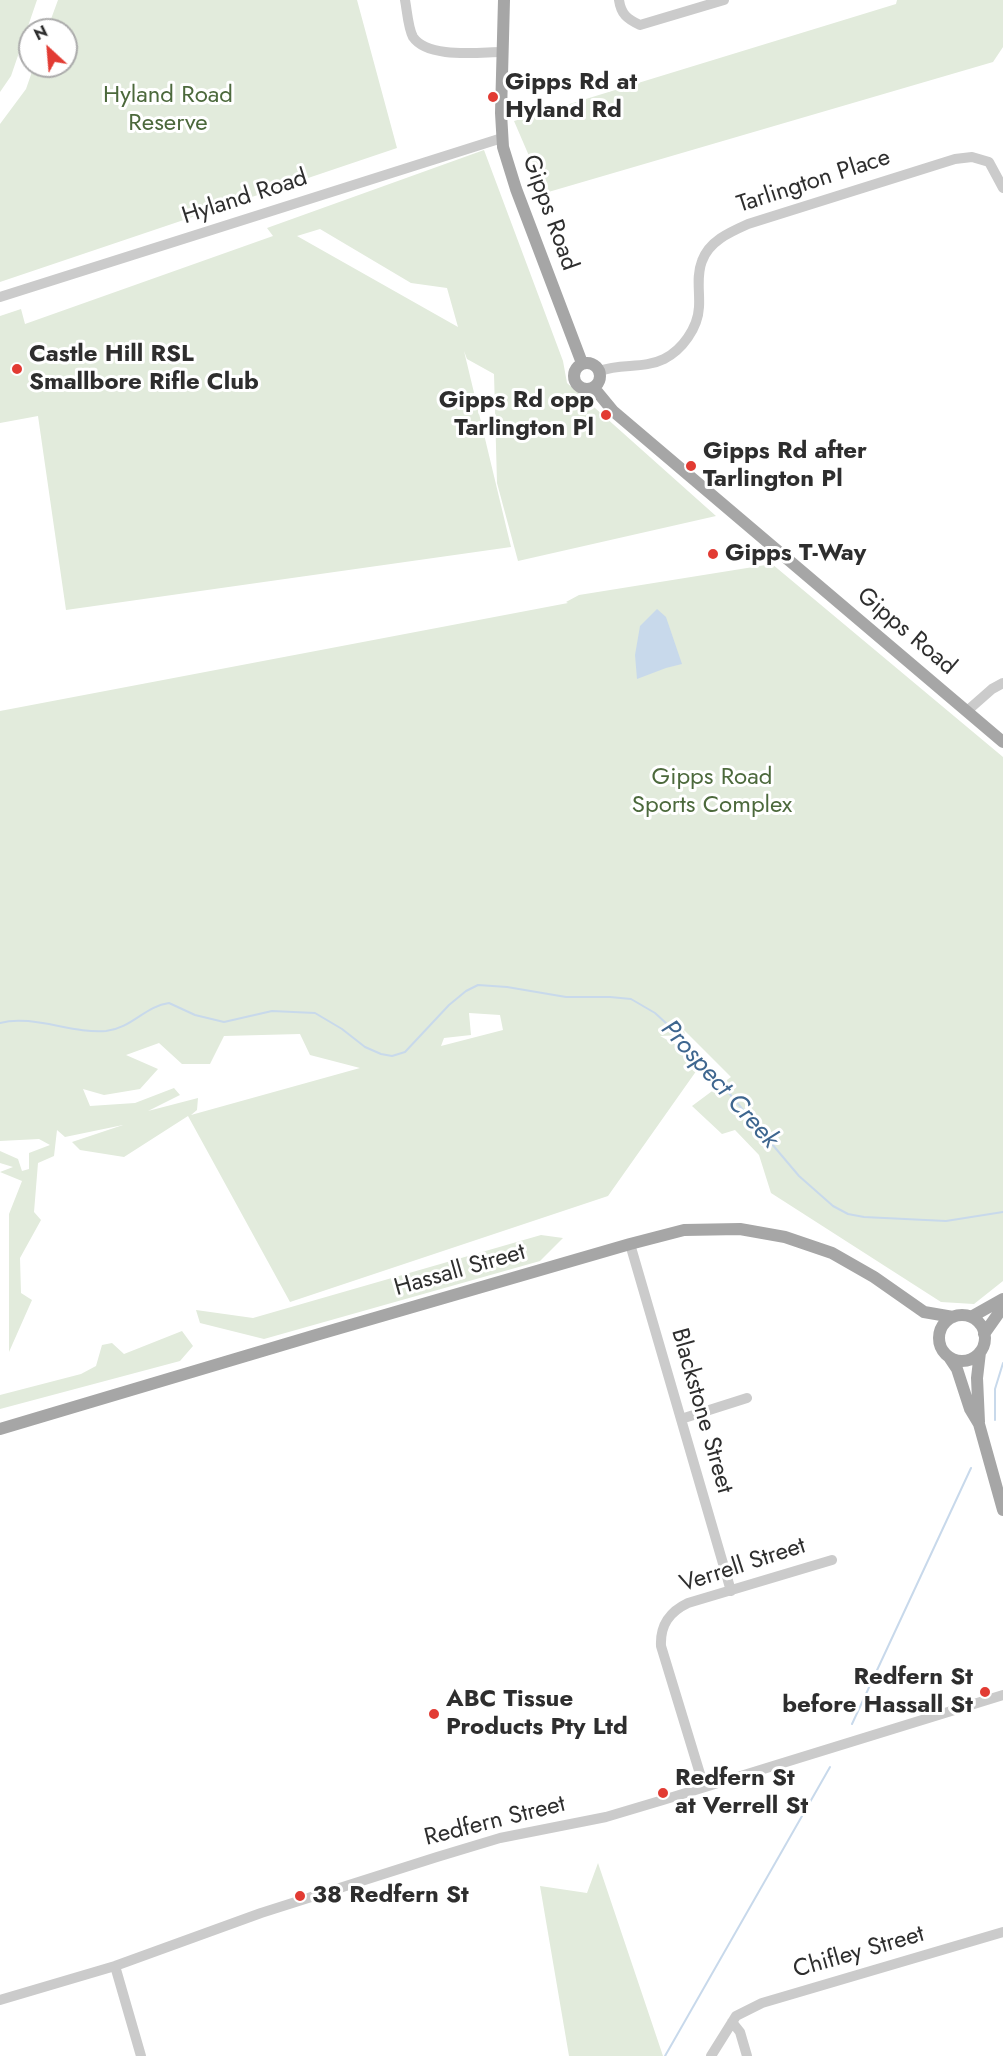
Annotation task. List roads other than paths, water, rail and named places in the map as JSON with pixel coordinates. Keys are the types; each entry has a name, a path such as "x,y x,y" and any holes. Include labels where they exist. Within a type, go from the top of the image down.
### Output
{"main road":[{"name":"Gipps Road","path":"504,0 502,138 516,189 582,363"},
{"path":"582,363 591,363 600,371 599,383 594,388 582,388 576,384 575,371 582,363"},
{"name":"Gipps Road","path":"594,388 613,411 1003,742"},
{"name":"Hassall Street","path":"0,1429 316,1335 684,1230 740,1229 785,1237 832,1253 874,1277 924,1312 939,1336"},
{"path":"970,1317 1003,1299"},
{"path":"984,1334 1003,1307"},
{"name":"Hassall Street","path":"924,1312 953,1317"},
{"path":"979,1424 970,1409 957,1369 942,1350 939,1336 942,1326 953,1317 965,1315 970,1317 981,1326 984,1334 985,1341 980,1352 977,1378 979,1424 1003,1510"},
{"path":"948,1357 966,1361 980,1352"}],"street":[{"path":"405,0 413,36 426,48 439,52 502,52"},
{"path":"619,0 621,10 627,19 639,25 724,0"},
{"name":"Hyland Road","path":"0,297 502,138"},
{"name":"Tarlington Place","path":"600,371 608,368 650,364 665,359 682,344 694,328 699,309 702,260 713,244 748,224 955,159 972,157 989,162 1003,188"},
{"path":"967,711 992,689 1003,683"},
{"name":"Blackstone Street","path":"630,1244 731,1591"},
{"path":"681,1419 747,1398"},
{"name":"Verrell Street","path":"704,1787 661,1646 660,1636 669,1617 678,1608 832,1560"},
{"name":"Redfern Street","path":"0,2001 115,1966 261,1913 437,1857 500,1838 606,1816 1003,1695"},
{"name":"Chifley Street","path":"711,2056 732,2022 742,2012 762,2003 1003,1932"},
{"path":"115,1966 141,2056"},
{"path":"732,2022 740,2032 747,2056"}],"water":[{"path":"657,609 666,617 682,664 637,679 635,655 640,626"}],"waterway":[{"name":"Prospect Creek","path":"0,1023 39,1022 80,1030 106,1031 123,1026 153,1008 169,1003 195,1015 224,1022 272,1011 315,1013 342,1029 365,1047 392,1056 405,1052 449,1005 466,991 478,985 507,987 566,997 631,999 655,1013 691,1046 799,1176 833,1206 848,1214 864,1217 946,1221 1003,1212"},
{"path":"995,1420 995,1389 1003,1363"},
{"path":"852,1724 971,1468"},
{"path":"665,2056 830,1767"}],"place":[{"name":"Gipps Rd at Hyland Rd","path":"493,97"},
{"name":"Castle Hill RSL Smallbore Rifle Club","path":"17,369"},
{"name":"Gipps Rd opp Tarlington Pl","path":"606,415"},
{"name":"Gipps Rd after Tarlington Pl","path":"691,466"},
{"name":"Gipps T-Way","path":"713,554"},
{"name":"Redfern St before Hassall St","path":"985,1692"},
{"name":"ABC Tissue Products Pty Ltd","path":"434,1714"},
{"name":"Redfern St at Verrell St","path":"663,1793"},
{"name":"38 Redfern St","path":"300,1896"}],"park label":[{"name":"Hyland Road Reserve","path":"168,110"},
{"name":"Gipps Road Sports Complex","path":"712,792"}]}
